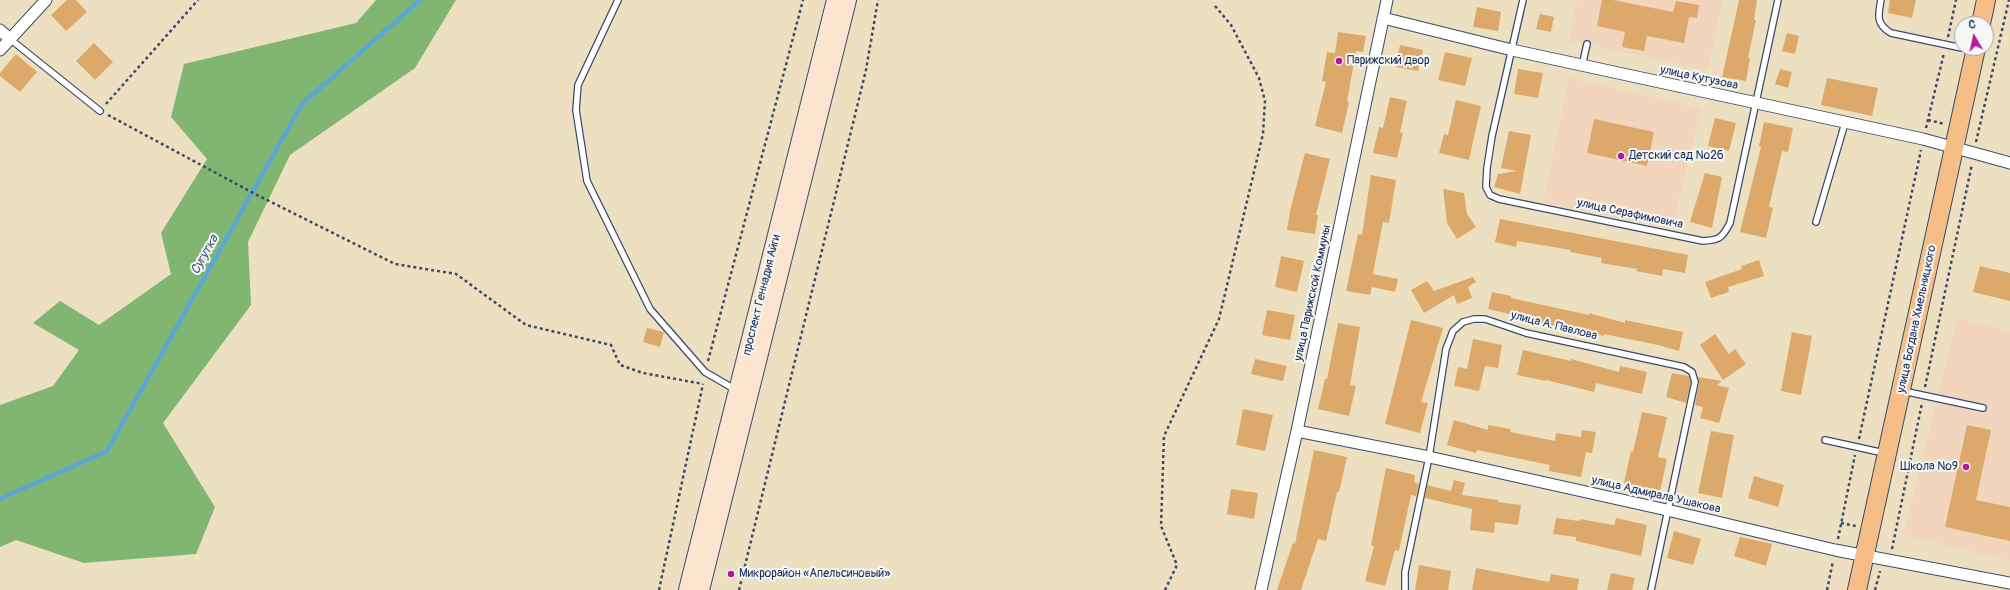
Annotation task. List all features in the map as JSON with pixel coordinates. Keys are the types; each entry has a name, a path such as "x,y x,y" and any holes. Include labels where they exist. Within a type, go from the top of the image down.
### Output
{"main road":[{"name":"проспект Геннадия Айги","path":"687,590 835,0"},
{"name":"проспект Геннадия Айги","path":"701,590 848,0"},
{"path":"1983,16 1986,0"},
{"name":"улица Богдана Хмельницкого","path":"1857,590 1955,148 1969,56"}],"street":[{"path":"0,50 46,0"},
{"name":"улица Парижской Коммуны","path":"1261,590 1297,431 1388,0"},
{"name":"улица Кутузова","path":"1383,18 1582,66 1955,148 2010,163"},
{"path":"0,30 10,39"},
{"name":"улица Адмирала Ушакова","path":"1297,431 1428,457 1865,555 2010,583"}],"lane":[{"path":"618,0 578,85 576,110 587,181 650,309 705,372 738,391"},
{"name":"улица Серафимовича","path":"1523,0 1492,136 1487,168 1486,187 1490,195 1499,199 1703,240 1717,240 1724,234 1730,223 1778,0"},
{"path":"1881,0 1878,13 1879,21 1884,29 1892,33 1954,45"},
{"path":"10,39 100,111"},
{"path":"1582,66 1587,44"},
{"path":"1816,222 1845,123"},
{"name":"улица А. Павлова","path":"1405,590 1405,572 1428,457 1446,349 1453,331 1463,322 1474,318 1485,319 1526,333 1684,367 1692,372 1695,382 1652,590"},
{"path":"1901,390 1982,408"},
{"path":"1825,440 1887,454"}],"path":[{"path":"198,0 100,111 257,195 396,264 456,274 526,326 611,345 620,364 643,373 703,384"},
{"path":"708,362 803,0"},
{"path":"739,590 866,70 878,0"},
{"path":"1947,41 1956,0"},
{"path":"1975,149 2009,0"},
{"path":"1165,590 1177,566 1161,526 1164,436 1219,319 1263,134 1265,100 1259,78 1231,25 1215,6"},
{"path":"1925,133 1945,49"},
{"path":"1928,120 1949,125"},
{"path":"1859,440 1922,146"},
{"path":"1891,550 1973,159"},
{"path":"659,590 704,378"},
{"path":"1836,545 1855,456"},
{"path":"1841,523 1856,526"},
{"path":"1890,534 1895,535"},
{"path":"1827,590 1834,554"},
{"path":"1875,590 1880,568"}],"shaded area":[{"path":"1577,0 1723,0 1708,70 1569,41"},
{"name":"Детский сад №26","path":"1569,78 1701,108 1672,228 1543,203"},
{"name":"Школа №9","path":"1957,318 2010,331 2010,561 1904,535"}],"green space":[{"path":"376,0 456,0 415,68 290,155 248,242 251,305 163,423 215,507 196,554 84,563 16,540 0,547 0,405 53,386 79,350 33,323 60,301 99,325 171,274 161,233 207,159 171,117 184,64 356,23"}],"building":[{"path":"67,0 76,0 87,12 66,31 51,15"},
{"path":"1602,0 1613,0 1673,12 1676,1 1699,5 1697,18 1689,17 1684,43 1647,36 1644,51 1622,47 1625,32 1597,26"},
{"path":"1739,0 1757,0 1754,20 1756,20 1748,58 1750,58 1746,81 1722,77"},
{"path":"1890,0 1916,0 1912,18 1888,13"},
{"path":"1477,7 1501,12 1498,31 1473,27"},
{"path":"1540,14 1554,17 1551,32 1536,29"},
{"path":"1338,32 1366,36 1363,52 1356,51 1347,102 1349,102 1342,133 1315,126 1326,82 1322,81 1327,52 1335,53"},
{"path":"1787,33 1799,36 1795,54 1782,51"},
{"path":"94,43 113,62 95,80 76,61"},
{"path":"1400,45 1423,50 1418,71 1396,67"},
{"path":"1445,52 1472,58 1465,86 1438,80"},
{"path":"16,54 37,72 20,92 0,76 0,73"},
{"path":"1518,69 1543,73 1538,98 1514,94"},
{"path":"1780,69 1792,72 1788,88 1775,84"},
{"path":"1827,78 1878,88 1872,116 1821,105"},
{"path":"1390,97 1407,101 1400,132 1403,133 1397,158 1373,153 1379,127 1383,128"},
{"path":"1456,100 1481,106 1469,160 1439,153 1444,134 1448,135"},
{"path":"1715,118 1736,123 1729,151 1708,146"},
{"path":"1594,119 1654,132 1647,166 1587,153"},
{"path":"1764,122 1793,128 1788,152 1782,151 1769,207 1773,208 1766,238 1740,232 1761,147 1759,146"},
{"path":"1509,131 1531,135 1520,194 1494,187 1498,174 1517,171 1501,168"},
{"path":"1305,153 1330,159 1316,215 1318,215 1315,234 1287,230 1290,211"},
{"path":"1705,173 1722,177 1712,228 1690,222"},
{"path":"1371,175 1396,180 1389,223 1383,222 1373,274 1398,279 1395,292 1372,287 1370,295 1346,291 1358,234 1362,235"},
{"path":"1443,189 1464,193 1467,214 1476,227 1457,239 1447,223"},
{"path":"1500,219 1688,255 1685,273 1663,269 1662,276 1636,271 1637,269 1601,263 1602,258 1570,252 1571,250 1517,241 1516,247 1495,242"},
{"path":"1281,256 1304,261 1297,292 1275,287"},
{"path":"1759,260 1764,276 1728,287 1729,292 1711,298 1705,282 1742,269 1741,266"},
{"path":"1980,266 2010,273 2010,301 1973,292"},
{"path":"1473,277 1476,282 1468,287 1472,298 1457,304 1454,295 1424,313 1411,290 1427,281 1434,291"},
{"path":"1492,292 1511,296 1511,298 1589,315 1589,313 1625,323 1625,320 1683,332 1679,351 1658,345 1604,334 1604,336 1573,328 1573,330 1526,320 1526,318 1488,309"},
{"path":"1267,310 1295,315 1290,340 1262,335"},
{"path":"1411,320 1443,328 1421,402 1428,403 1420,433 1385,424"},
{"path":"1338,323 1360,327 1350,385 1356,386 1349,416 1318,409 1325,379 1327,379"},
{"path":"647,328 664,332 660,347 643,342"},
{"path":"1792,332 1812,336 1801,395 1781,391"},
{"path":"1715,334 1729,354 1735,349 1746,364 1723,380 1700,345"},
{"path":"1473,339 1502,345 1498,368 1485,366 1479,391 1454,386 1458,367 1467,369"},
{"path":"1523,350 1571,361 1571,359 1619,372 1620,366 1647,372 1642,394 1596,383 1594,392 1546,380 1517,375"},
{"path":"1255,359 1287,366 1283,381 1251,374"},
{"path":"1672,373 1689,376 1691,382 1686,403 1666,397"},
{"path":"1698,377 1722,381 1717,385 1729,388 1719,423 1700,418 1703,407 1695,405 1699,383"},
{"path":"1243,409 1273,415 1265,451 1236,445"},
{"path":"1642,412 1667,417 1658,457 1667,459 1660,491 1624,483"},
{"path":"1454,420 1488,430 1488,425 1511,429 1510,432 1555,441 1556,433 1581,437 1582,430 1596,432 1592,453 1586,452 1581,477 1549,471 1550,465 1477,450 1476,453 1447,445"},
{"path":"1967,425 1991,430 1976,500 2010,507 2010,541 1945,527"},
{"path":"1711,431 1734,435 1722,498 1698,493"},
{"path":"1314,450 1347,457 1339,492 1337,492 1326,541 1318,539 1301,590 1277,590 1293,543 1295,544"},
{"path":"1386,468 1415,475 1414,482 1419,484 1416,496 1411,495 1399,551 1395,550 1385,586 1365,581 1374,546 1371,545"},
{"path":"1754,476 1784,485 1778,507 1748,498"},
{"path":"1454,480 1465,483 1462,495 1521,505 1518,525 1495,522 1494,533 1470,530 1472,509 1425,498 1427,485 1451,491"},
{"path":"1231,489 1258,493 1254,519 1227,514"},
{"path":"1556,518 1580,521 1580,519 1614,525 1616,518 1647,525 1641,556 1576,541 1576,537 1553,534"},
{"path":"1674,531 1701,539 1693,565 1667,558"},
{"path":"1740,537 1772,544 1766,566 1734,556"},
{"path":"1419,565 1451,571 1448,590 1415,590"},
{"path":"1476,568 1549,582 1551,574 1579,579 1577,590 1472,590"},
{"path":"1611,573 1635,578 1632,590 1607,590"}],"waterway":[{"name":"Сугутка","path":"0,499 107,451 302,104 420,0"}],"place":[{"name":"Парижский двор","path":"1339,61"},
{"name":"Детский сад №26","path":"1621,156"},
{"name":"Школа №9","path":"1966,467"},
{"name":"Микрорайон «Апельсиновый»","path":"731,574"}]}
